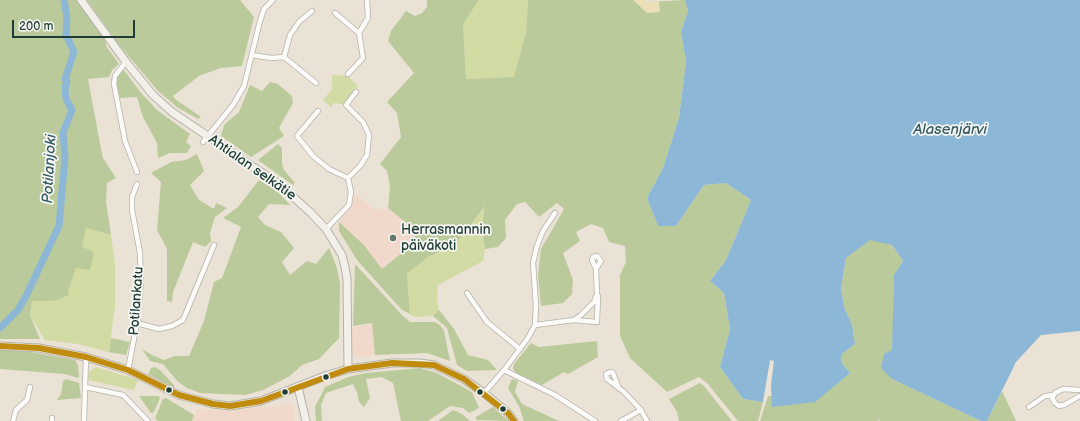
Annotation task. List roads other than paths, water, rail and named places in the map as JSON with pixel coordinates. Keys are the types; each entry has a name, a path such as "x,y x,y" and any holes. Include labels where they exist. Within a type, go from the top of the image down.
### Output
{"main road":[{"name":"Ahtialan selkätie","path":"82,0 126,62 153,95 206,139 280,185 300,202 326,229 342,254 347,279 348,369"},
{"path":"0,346 39,348 86,357 128,370 179,394 213,404 230,406 261,401 348,369 392,364 420,363 434,365 464,379 508,413 514,421"},
{"path":"298,387 306,421"}],"street":[{"path":"206,139 233,105 244,86 264,9 273,0"},
{"path":"348,74 363,58 360,33 368,18 367,0"},
{"path":"284,57 290,35 299,22 312,11"},
{"path":"335,13 360,33"},
{"path":"252,55 271,58 284,57 316,83"},
{"path":"126,62 115,76 114,84 125,141 137,172"},
{"path":"348,178 367,156 369,135 363,122 346,106 356,92"},
{"path":"318,111 297,136 312,156 329,169 348,178"},
{"path":"326,229 349,205 351,192 348,178"},
{"name":"Potilankatu","path":"128,370 137,323 141,282 140,253 132,210 132,197 137,184"},
{"path":"484,393 520,349 535,325 536,305 533,263 537,246 543,231 555,213"},
{"path":"137,323 159,329 172,326 183,320 214,244"},
{"path":"535,325 574,320 598,322 596,269"},
{"path":"467,293 487,322 520,349"},
{"path":"574,320 588,308 597,294"},
{"path":"84,421 86,357"},
{"path":"504,370 556,395 596,421"},
{"path":"618,386 641,410 647,421"},
{"path":"13,421 16,410 27,400 30,387"},
{"path":"85,387 123,395 148,421"},
{"path":"1029,407 1045,396 1054,395 1063,388 1080,390"},
{"path":"1054,395 1052,398 1054,403 1059,406 1064,405 1080,396"},
{"path":"621,421 641,410"}],"water":[{"name":"Alasenjärvi","path":"685,0 1080,0 1080,331 1041,335 1016,362 987,421 981,421 892,379 881,368 884,354 892,350 894,275 903,261 892,245 870,240 846,258 841,288 844,307 852,325 855,344 842,354 841,362 850,373 815,402 772,407 771,385 774,361 770,360 763,402 743,399 720,367 730,329 724,293 710,281 726,260 751,200 726,183 704,185 676,226 658,226 647,198 663,168 679,118 686,61 681,32 688,11"}],"waterway":[{"name":"Potilanjoki","path":"0,328 18,310 59,226 65,157 63,133 72,110 66,99 65,88 67,81 65,79 74,52 66,35 67,17 64,0"}],"place":[{"name":"Herrasmannin päiväkoti","path":"393,238"}]}
